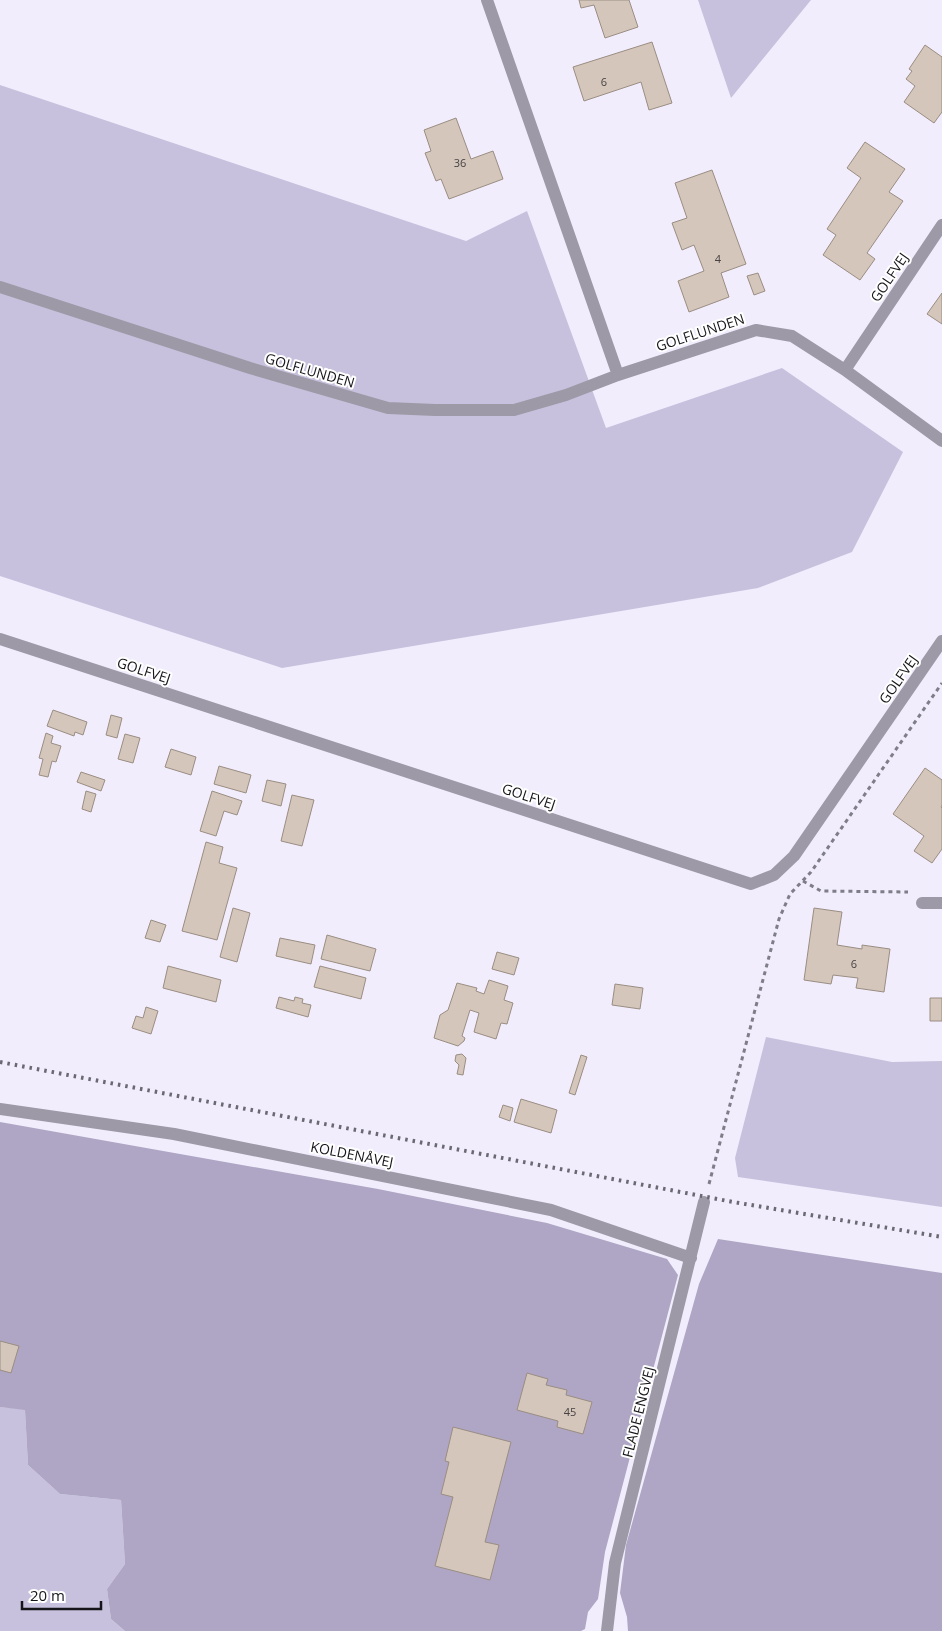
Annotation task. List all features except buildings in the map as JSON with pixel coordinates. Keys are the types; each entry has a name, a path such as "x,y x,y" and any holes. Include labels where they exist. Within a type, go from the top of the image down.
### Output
{"street":[{"path":"487,0 618,375"},
{"name":"GOLFVEJ","path":"845,370 942,225"},
{"name":"GOLFLUNDEN","path":"0,287 250,368 388,408 514,410 566,395 618,375 756,330 792,336 845,370"},
{"path":"845,370 942,441"},
{"name":"GOLFVEJ","path":"0,639 751,884 774,875 794,856 942,641"},
{"path":"922,903 942,903"},
{"name":"KOLDENÅVEJ","path":"0,1108 174,1134 551,1210 691,1258"},
{"name":"FLADE ENGVEJ","path":"607,1631 615,1563 704,1202"}],"path":[{"path":"704,1202 779,919 790,894 811,872 942,683"},
{"path":"802,881 821,890 915,892 922,903"}],"shaded area":[{"path":"698,0 811,0 731,98"},
{"path":"0,85 466,241 527,211 606,428 782,368 903,452 852,552 758,588 282,668 0,576"},
{"path":"766,1037 892,1062 942,1061 942,1207 738,1177 735,1158"},
{"path":"0,1122 378,1189 547,1223 667,1259 678,1275 605,1552 598,1599 588,1612 585,1629 581,1631 125,1631 111,1619 107,1589 125,1564 121,1500 60,1494 28,1465 25,1410 0,1407"},
{"path":"718,1239 942,1273 942,1631 628,1631 627,1617 620,1593 626,1545 699,1284"},
{"path":"0,1407 25,1409 28,1465 60,1494 121,1500 125,1564 107,1589 111,1619 125,1631 0,1631"}],"railway":[{"path":"0,1062 733,1202 942,1237"}]}
